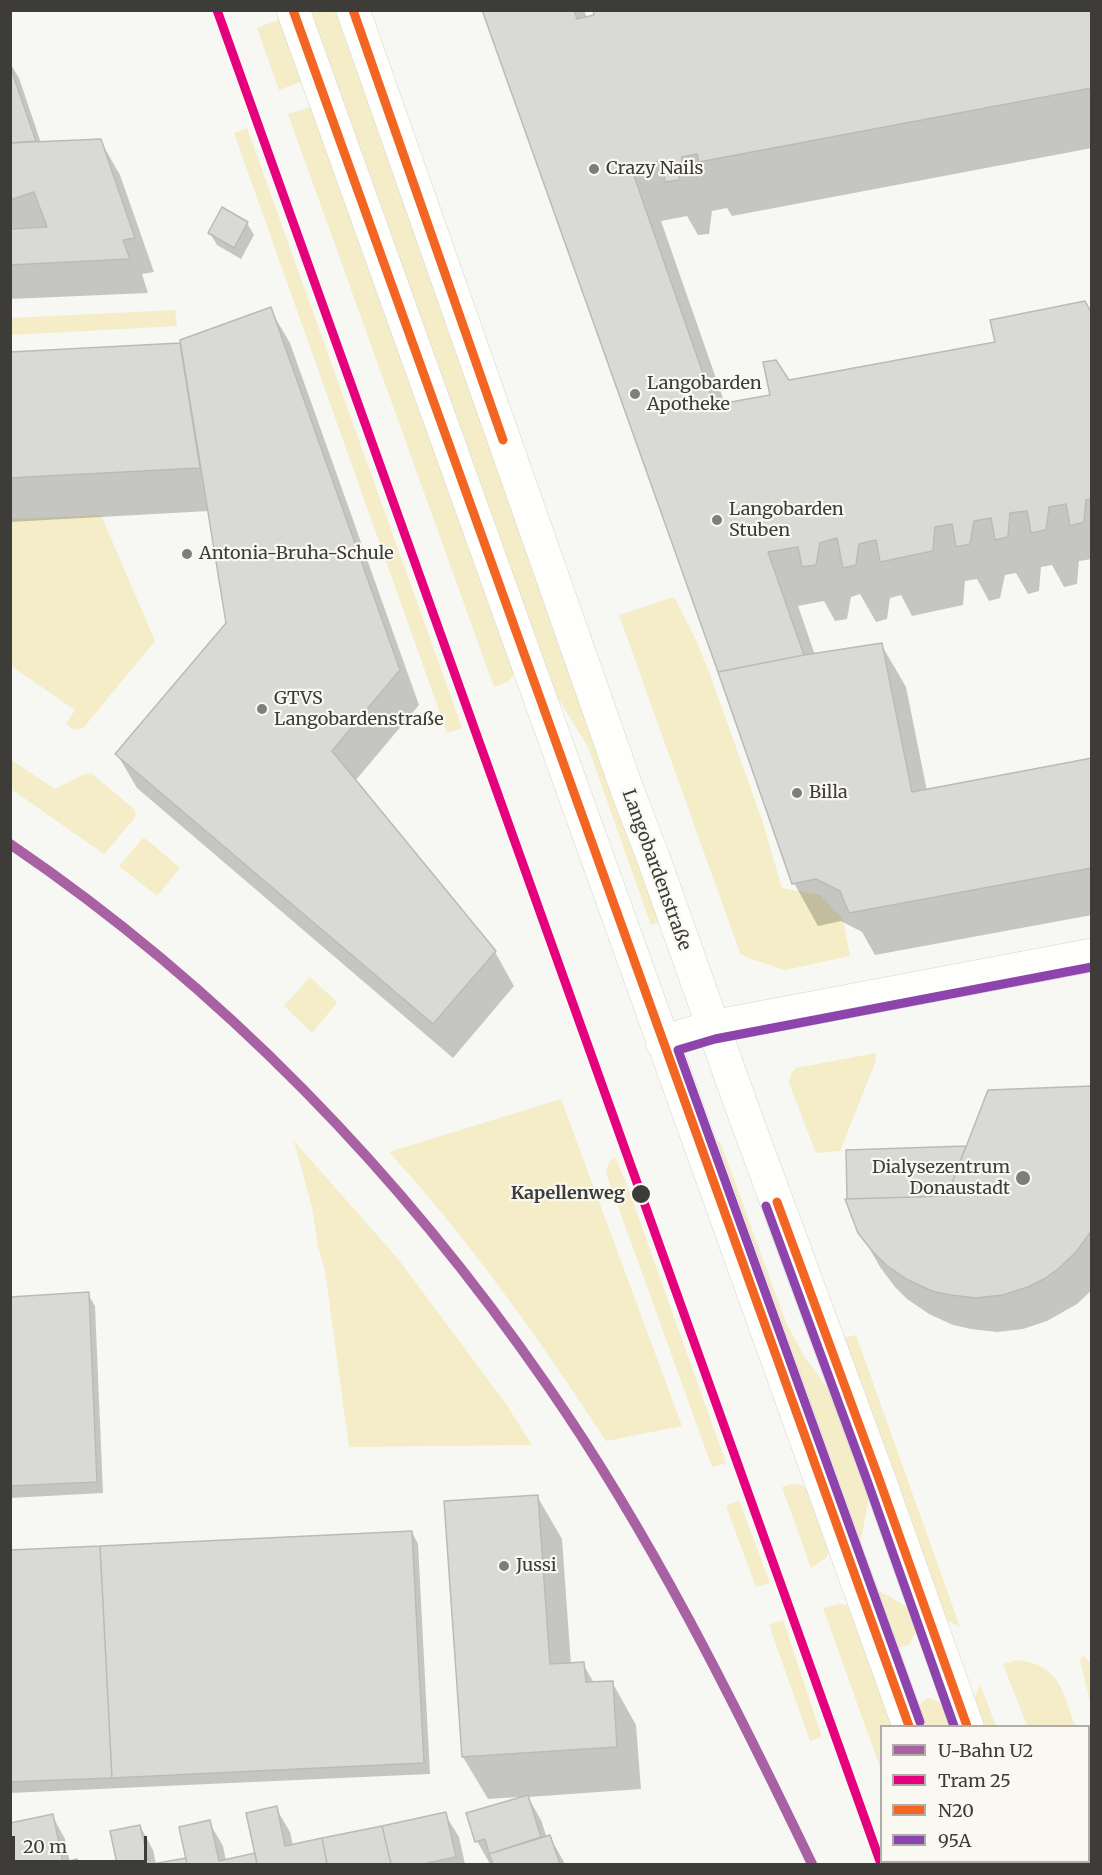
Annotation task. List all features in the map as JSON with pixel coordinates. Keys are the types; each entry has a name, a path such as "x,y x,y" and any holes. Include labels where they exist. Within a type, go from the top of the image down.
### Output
{"street":[{"path":"293,10 909,1725"},
{"name":"Langobardenstraße","path":"353,10 712,1028 879,1479 967,1725"},
{"path":"662,1042 712,1028 1092,955"}],"shaded area":[{"path":"303,11 335,11 661,921 651,925 588,747 544,675"},
{"path":"280,19 303,81 279,90 257,28"},
{"path":"311,107 515,668 511,679 494,687 288,114"},
{"path":"247,128 455,708 462,728 460,729 447,733 234,133"},
{"path":"175,310 177,326 11,335 11,318"},
{"path":"101,515 155,641 84,727 77,730 66,724 75,710 11,666 11,519"},
{"path":"674,597 708,669 762,820 782,888 820,895 843,919 850,956 785,970 748,958 740,953 619,615"},
{"path":"11,760 55,789 84,774 91,773 134,809 136,814 134,819 104,854 11,789"},
{"path":"142,839 146,839 180,868 157,896 119,866"},
{"path":"310,977 336,1001 312,1033 284,1006"},
{"path":"876,1053 875,1063 840,1151 816,1153 789,1083 791,1074 796,1068"},
{"path":"561,1099 682,1426 606,1441 504,1292 389,1152"},
{"path":"294,1141 399,1260 506,1404 532,1445 349,1447 325,1271 318,1246 312,1207"},
{"path":"720,1141 787,1325 806,1359 832,1394 869,1497 860,1545 715,1144"},
{"path":"615,1157 726,1463 712,1467 606,1173 609,1162"},
{"path":"856,1335 960,1627 948,1621 939,1611 840,1339"},
{"path":"792,1484 802,1485 809,1492 829,1545 827,1557 811,1568 782,1487"},
{"path":"739,1500 770,1583 756,1587 726,1506"},
{"path":"877,1589 910,1609 916,1630 910,1644 899,1648 890,1642"},
{"path":"840,1604 846,1605 851,1610 895,1725 880,1725 880,1767 823,1608"},
{"path":"783,1620 822,1737 810,1741 769,1625"},
{"path":"1084,1656 1091,1664 1091,1706 1080,1659"},
{"path":"1018,1660 1032,1663 1052,1674 1063,1691 1075,1725 1027,1725 1003,1664"},
{"path":"980,1684 996,1725 978,1725 974,1700"},
{"path":"928,1698 938,1702 946,1712 952,1725 919,1725 916,1707"}],"building":[{"path":"482,10 574,10 577,19 594,15 593,10 1092,10 1092,88 699,162 697,154 682,157 679,180 665,182 661,161 631,167 714,405 770,395 763,362 776,360 789,380 995,342 990,320 1085,301 1092,314 1092,499 1086,500 1084,522 1070,526 1066,504 1049,507 1046,530 1031,533 1027,511 1010,513 1008,537 995,540 991,518 974,521 970,544 956,547 952,524 935,527 933,551 880,562 876,540 859,544 856,565 843,568 837,538 820,543 816,565 802,567 798,547 768,552 804,655 718,672"},
{"path":"10,66 36,141 10,143"},
{"path":"101,139 135,238 123,240 130,259 10,265 10,229 47,227 34,192 10,200 10,143"},
{"path":"222,207 248,222 234,248 208,233"},
{"path":"271,307 400,670 332,751 496,951 433,1024 115,754 226,623 180,340"},
{"path":"180,343 200,468 10,478 10,352"},
{"path":"882,643 912,792 1092,758 1092,868 849,913 840,891 816,879 792,884 718,672"},
{"name":"Dialysezentrum Donaustadt","path":"1092,1086 1092,1230 1077,1251 1044,1279 1003,1295 976,1298 932,1291 908,1280 886,1265 858,1233 845,1199 947,1196 988,1090"},
{"path":"966,1146 947,1196 847,1199 846,1150"},
{"path":"89,1292 97,1482 10,1486 10,1297"},
{"path":"538,1495 550,1664 584,1662 586,1682 613,1681 617,1747 462,1757 444,1501"},
{"path":"412,1531 424,1763 112,1778 100,1546"},
{"path":"100,1546 112,1778 10,1782 10,1550"},
{"path":"528,1795 541,1837 489,1854 485,1839 475,1842 466,1813"},
{"path":"277,1806 285,1846 322,1838 327,1864 257,1864 246,1813"},
{"path":"446,1812 456,1857 423,1864 391,1864 382,1826"},
{"path":"53,1814 63,1863 10,1864 10,1823"},
{"path":"210,1820 219,1861 255,1853 257,1864 187,1864 179,1827"},
{"path":"140,1825 149,1864 117,1864 110,1831"},
{"path":"382,1826 391,1864 327,1864 322,1838"},
{"path":"550,1835 560,1864 493,1864 489,1854"},
{"path":"186,1858 187,1864 152,1864"},
{"path":"77,1859 78,1864 54,1864 63,1863"}],"metro line":[{"name":"U2","path":"10,844 88,900 163,960 235,1023 304,1090 369,1160 432,1232 491,1307 585,1442 656,1559 721,1680 812,1864"}],"tram line":[{"name":"25","path":"217,10 880,1861"}],"transit line":[{"name":"N20","path":"293,10 909,1725"},
{"name":"N20","path":"353,10 503,440"},
{"name":"95A","path":"920,1722 678,1050 715,1039 1092,967"},
{"name":"N20","path":"777,1202 967,1725"},
{"name":"95A","path":"766,1206 954,1725"}],"place":[{"name":"Crazy Nails","path":"594,169"},
{"name":"Langobarden Apotheke","path":"635,394"},
{"name":"Langobarden Stuben","path":"717,520"},
{"name":"Antonia-Bruha-Schule","path":"187,554"},
{"name":"GTVS Langobardenstraße","path":"262,709"},
{"name":"Billa","path":"797,793"},
{"name":"Dialysezentrum Donaustadt","path":"1023,1178"},
{"name":"Kapellenweg","path":"641,1194"},
{"name":"Jussi","path":"504,1566"}]}
